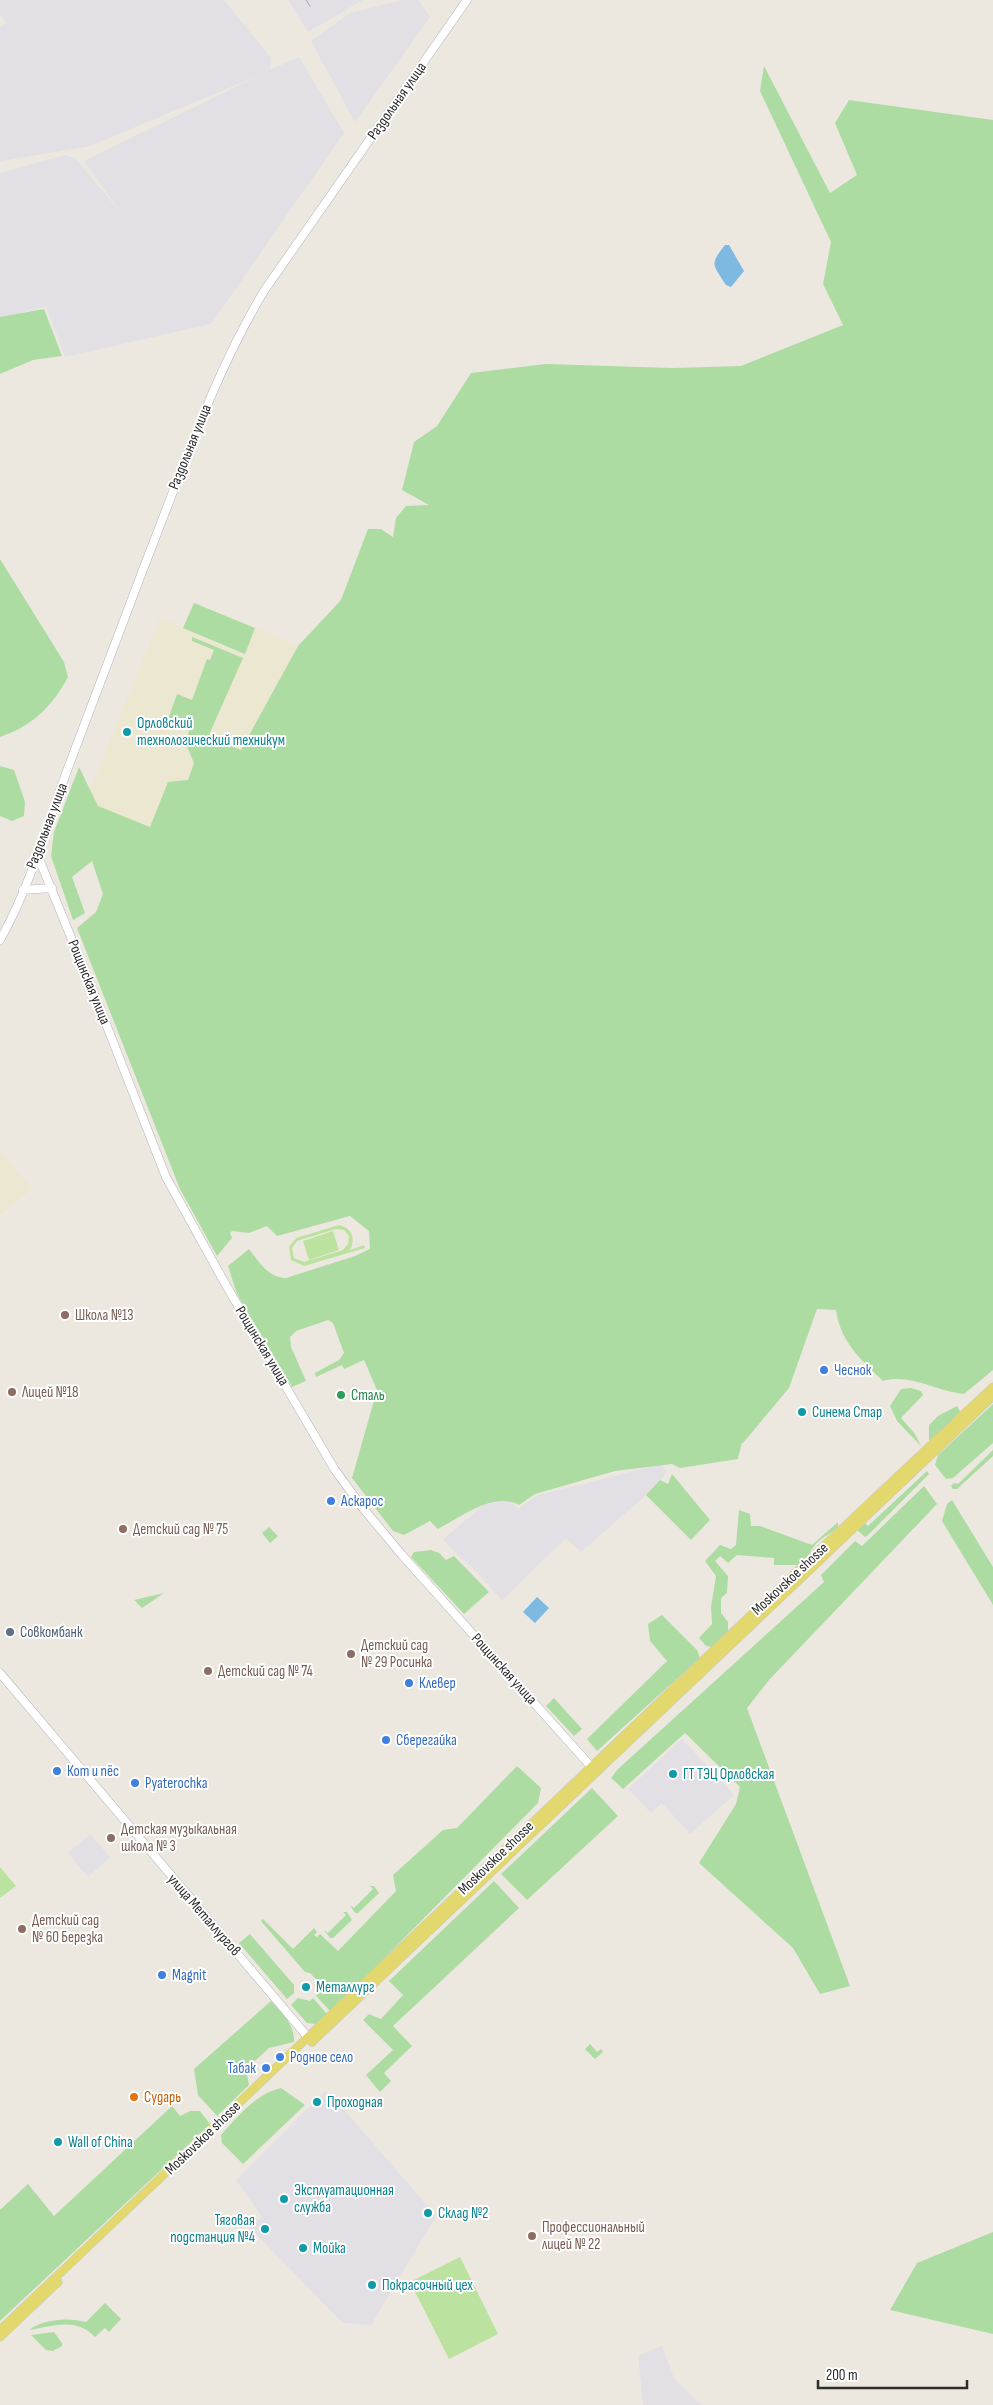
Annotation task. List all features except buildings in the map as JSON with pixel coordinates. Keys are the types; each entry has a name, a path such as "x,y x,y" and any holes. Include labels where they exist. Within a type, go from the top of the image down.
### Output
{"main road":[{"name":"Раздольная улица","path":"0,940 37,854 136,585 216,383 237,338 264,291 467,0"},
{"name":"Рощинская улица","path":"37,854 160,1163 175,1196 335,1470 362,1507 402,1555 596,1772"},
{"path":"23,890 52,888"},
{"name":"Moskovskoe shosse","path":"0,2337 310,2040 590,1766 993,1387"},
{"name":"Moskovskoe shosse","path":"0,2330 596,1772 993,1396"},
{"name":"улица Металлургов","path":"0,1673 310,2040"}],"shaded area":[{"path":"0,0 224,0 271,58 270,70 299,57 344,133 211,324 65,357 46,306 0,319 0,173 65,155 75,158 122,214 84,161 258,76 90,146 0,161 0,27 6,23 0,14"},
{"path":"288,0 363,0 308,32"},
{"path":"402,0 418,0 430,17 355,122 311,41 350,13"},
{"path":"194,603 298,646 241,750 152,832 84,804 160,618 183,628"},
{"path":"0,1150 32,1189 0,1215"},
{"path":"661,1464 667,1472 646,1495 581,1552 566,1538 502,1600 443,1539 484,1505 510,1500 518,1509 536,1496"},
{"path":"682,1739 734,1795 690,1834 662,1803 651,1813 628,1789"},
{"path":"90,1834 110,1857 88,1877 68,1853"},
{"path":"325,2091 346,2112 436,2216 371,2325 343,2323 250,2228 262,2217 236,2180"},
{"path":"662,2346 674,2378 701,2405 643,2405 638,2356"}],"green space":[{"path":"764,66 830,193 857,175 835,123 849,100 993,120 993,1370 964,1394 903,1379 883,1381 847,1341 838,1321 836,1310 817,1309 789,1388 742,1442 738,1459 680,1468 672,1464 615,1471 535,1494 519,1505 499,1501 488,1503 467,1512 438,1529 430,1521 404,1535 393,1531 352,1478 377,1390 364,1360 344,1369 342,1365 316,1377 315,1373 339,1360 344,1353 333,1323 328,1320 296,1331 290,1337 291,1347 306,1381 292,1387 237,1294 228,1266 249,1249 269,1272 286,1278 355,1256 370,1249 369,1231 350,1216 277,1236 267,1226 249,1233 232,1231 230,1233 232,1238 217,1256 180,1189 77,928 96,912 103,894 92,861 72,877 85,913 73,920 51,856 54,832 79,767 98,806 150,827 168,782 188,780 194,763 185,742 190,729 168,719 177,694 192,700 207,659 210,660 214,650 192,641 192,637 243,658 208,737 241,750 298,646 341,600 368,529 381,529 393,537 396,518 406,506 429,505 402,490 414,442 437,426 471,373 546,364 672,368 741,366 843,325 823,284 831,242 760,91"},
{"path":"44,309 62,356 33,360 0,374 0,317"},
{"path":"0,559 64,662 68,677 62,688 40,714 22,727 0,737"},
{"path":"194,603 255,628 245,654 183,628"},
{"path":"0,766 14,770 25,802 24,816 12,821 0,816"},
{"path":"339,1225 347,1228 352,1234 353,1241 350,1250 364,1245 365,1248 304,1266 291,1260 289,1247 296,1238","holes":["336,1229 344,1230 349,1236 348,1244 343,1250 304,1262 294,1258 292,1248 297,1241"]},
{"path":"333,1231 339,1250 309,1260 303,1241"},
{"path":"911,1388 921,1391 923,1395 901,1418 915,1434 921,1446 897,1421 890,1406 901,1389"},
{"path":"993,1404 993,1443 953,1478 946,1479 935,1465 938,1455"},
{"path":"957,1406 961,1413 931,1442 929,1441 929,1425 938,1416"},
{"path":"993,1450 993,1456 957,1489 953,1489 951,1486 954,1483 958,1484"},
{"path":"927,1471 929,1474 868,1535 865,1537 857,1530 865,1523 868,1526"},
{"path":"672,1474 710,1520 691,1540 646,1495 660,1480 668,1484"},
{"path":"924,1486 937,1504 769,1680 747,1708 850,1986 820,1994 793,1948 699,1863 736,1804 740,1787 685,1733 623,1789 611,1778 618,1769 824,1582 821,1575 855,1541 862,1546"},
{"path":"952,1500 993,1567 993,1605 942,1521 947,1504"},
{"path":"739,1510 750,1514 751,1526 760,1526 812,1545 838,1522 838,1528 813,1547 802,1565 774,1565 774,1558 737,1555 728,1563 720,1556 715,1561 728,1576 727,1593 721,1598 721,1613 728,1622 728,1633 712,1647 706,1646 699,1638 712,1624 711,1607 716,1576 705,1561 720,1545 731,1549 736,1545"},
{"path":"269,1527 278,1536 270,1543 262,1533"},
{"path":"431,1550 439,1553 446,1560 454,1556 489,1592 464,1614 411,1557 414,1552"},
{"path":"164,1593 142,1608 134,1600"},
{"path":"662,1615 697,1650 700,1658 597,1751 587,1739 667,1661 650,1641 648,1624"},
{"path":"554,1698 582,1729 574,1736 546,1706"},
{"path":"517,1766 541,1788 538,1803 331,2012 316,1996 319,1986 315,1978 310,1973 305,1972 261,1921 263,1919 293,1949 314,1928 317,1932 314,1935 317,1937 320,1934 338,1951 396,1891 393,1875 443,1830 457,1828"},
{"path":"592,1788 618,1816 527,1900 501,1874"},
{"path":"0,1867 16,1886 0,1898"},
{"path":"494,1881 519,1908 393,2026 412,2046 384,2073 391,2081 380,2092 366,2075 393,2050 363,2020 369,2014 381,2019 403,1995 389,1981"},
{"path":"370,1886 374,1886 379,1893 358,1913 355,1913 350,1905 354,1908 373,1889"},
{"path":"343,1912 347,1912 352,1920 333,1938 330,1938 324,1930 328,1933 346,1915"},
{"path":"250,1934 294,1985 294,1993 287,1999 239,1943"},
{"path":"298,1998 310,2001 313,1998 327,2014 316,2024 307,2023 291,2005"},
{"path":"271,2001 290,2025 294,2042 269,2048 246,2069 249,2085 217,2116 198,2095 194,2069"},
{"path":"590,2044 597,2052 601,2049 603,2052 595,2059 585,2049"},
{"path":"281,2088 305,2105 243,2164 222,2143 221,2135 256,2100"},
{"path":"172,2106 180,2116 190,2111 200,2111 210,2124 0,2321 0,2210 28,2184 54,2216"},
{"path":"993,2232 993,2334 890,2310 917,2263"},
{"path":"460,2257 498,2334 449,2359 410,2282"},
{"path":"105,2303 121,2319 109,2332 105,2328 95,2337 80,2327 64,2324 29,2330 41,2323 56,2320 79,2320 86,2322"},
{"path":"54,2332 62,2346 53,2351 46,2350 31,2335"}],"water":[{"path":"725,245 729,245 744,271 731,287 726,285 715,265 717,257"},
{"path":"537,1597 549,1608 535,1623 523,1612"}],"railway":[{"path":"306,0 310,6"}],"place":[{"name":"Орловский технологический техникум","path":"127,732"},
{"name":"Школа №13","path":"65,1315"},
{"name":"Чеснок","path":"824,1370"},
{"name":"Лицей №18","path":"12,1392"},
{"name":"Сталь","path":"341,1395"},
{"name":"Синема Стар","path":"802,1412"},
{"name":"Аскарос","path":"331,1501"},
{"name":"Детский сад № 75","path":"123,1529"},
{"name":"Совкомбанк","path":"10,1632"},
{"name":"Детский сад № 29 Росинка","path":"351,1654"},
{"name":"Детский сад № 74","path":"208,1671"},
{"name":"Клевер","path":"409,1683"},
{"name":"Сберегайка","path":"386,1740"},
{"name":"Кот и пёс","path":"57,1771"},
{"name":"ГТ ТЭЦ Орловская","path":"673,1774"},
{"name":"Pyaterochka","path":"135,1783"},
{"name":"Детская музыкальная школа № 3","path":"111,1838"},
{"name":"Детский сад № 60 Березка","path":"22,1929"},
{"name":"Magnit","path":"162,1975"},
{"name":"Металлург","path":"306,1987"},
{"name":"Родное село","path":"280,2057"},
{"name":"Табак","path":"266,2068"},
{"name":"Сударь","path":"134,2097"},
{"name":"Проходная","path":"317,2102"},
{"name":"Wall of China","path":"58,2142"},
{"name":"Эксплуатационная служба","path":"284,2199"},
{"name":"Склад №2","path":"428,2213"},
{"name":"Тяговая подстанция №4","path":"265,2229"},
{"name":"Профессиональный лицей № 22","path":"532,2236"},
{"name":"Мойка","path":"303,2248"},
{"name":"Покрасочный цех","path":"372,2285"}]}
